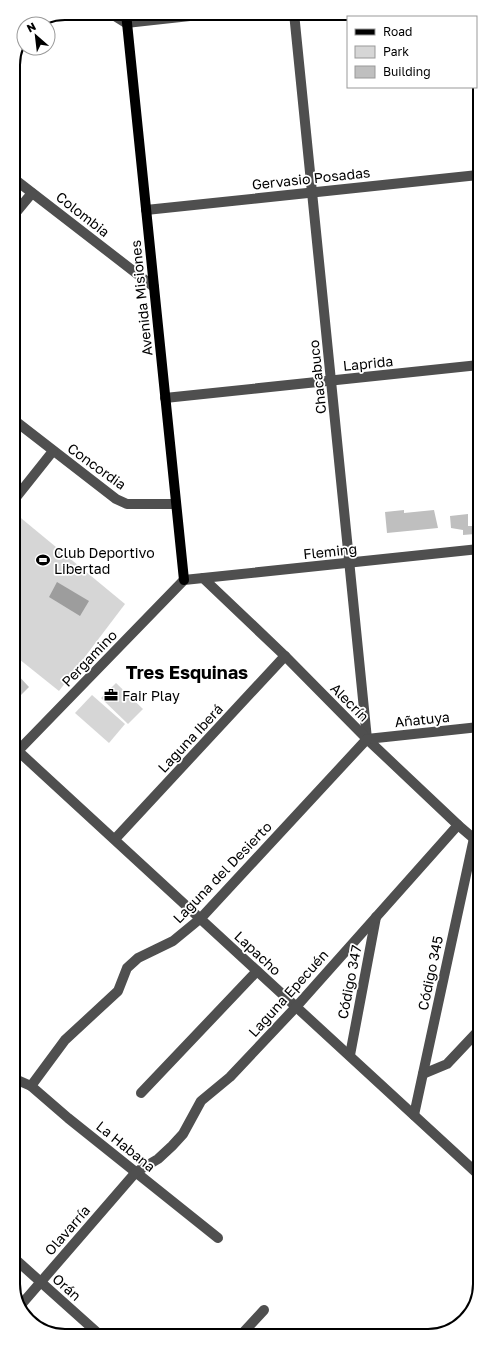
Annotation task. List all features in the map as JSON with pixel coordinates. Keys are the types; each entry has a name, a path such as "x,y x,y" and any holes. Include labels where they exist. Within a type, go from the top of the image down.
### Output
{"main road":[{"name":"Avenida Misiones","path":"126,20 184,580"}],"street":[{"name":"Chacabuco","path":"295,20 367,739"},
{"name":"Gervasio Posadas","path":"146,210 473,176"},
{"name":"Colombia","path":"20,184 154,287"},
{"path":"20,208 32,193"},
{"name":"Laprida","path":"165,398 473,366"},
{"name":"Concordia","path":"20,425 116,499 128,504 176,504"},
{"path":"20,492 53,451"},
{"name":"Fleming","path":"184,580 473,550"},
{"name":"Alecrín","path":"203,578 285,656 367,739 473,838"},
{"name":"Pergamino","path":"20,749 184,580"},
{"name":"Laguna Iberá","path":"115,839 285,656"},
{"name":"Añatuya","path":"367,739 473,728"},
{"name":"Laguna del Desierto","path":"31,1086 65,1040 118,991 127,968 138,958 173,941 201,918 367,739"},
{"name":"Lapacho","path":"20,756 115,839 473,1170"},
{"name":"Laguna Epecuén","path":"136,1172 158,1159 172,1146 183,1134 201,1101 230,1077 296,1007 458,825"},
{"name":"Código 345","path":"414,1115 422,1074 473,853"},
{"name":"Código 347","path":"350,1055 377,915"},
{"path":"141,1093 257,971"},
{"path":"422,1074 447,1064 473,1036"},
{"name":"La Habana","path":"20,1081 31,1086 68,1118 218,1238"},
{"name":"Olavarría","path":"24,1302 136,1172"},
{"name":"Orán","path":"20,1263 93,1329"},
{"path":"247,1329 264,1310"}],"green space":[{"name":"Club Deportivo Libertad","path":"20,517 125,604 59,691 20,660"},
{"path":"116,683 143,709 128,724 101,698"},
{"path":"92,695 125,724 109,743 75,713"}],"shaded area":[{"path":"57,582 89,601 80,616 49,597"}],"building":[{"path":"404,510 404,513 434,510 438,528 387,533 385,512"},
{"path":"468,514 468,526 473,526 473,534 463,535 463,530 451,528 450,516"},
{"path":"20,677 29,687 20,696"}],"place":[{"name":"Club Deportivo Libertad","path":"43,560"},
{"name":"Fair Play","path":"111,695"}],"district":[{"name":"Tres Esquinas","path":"187,672"}]}
